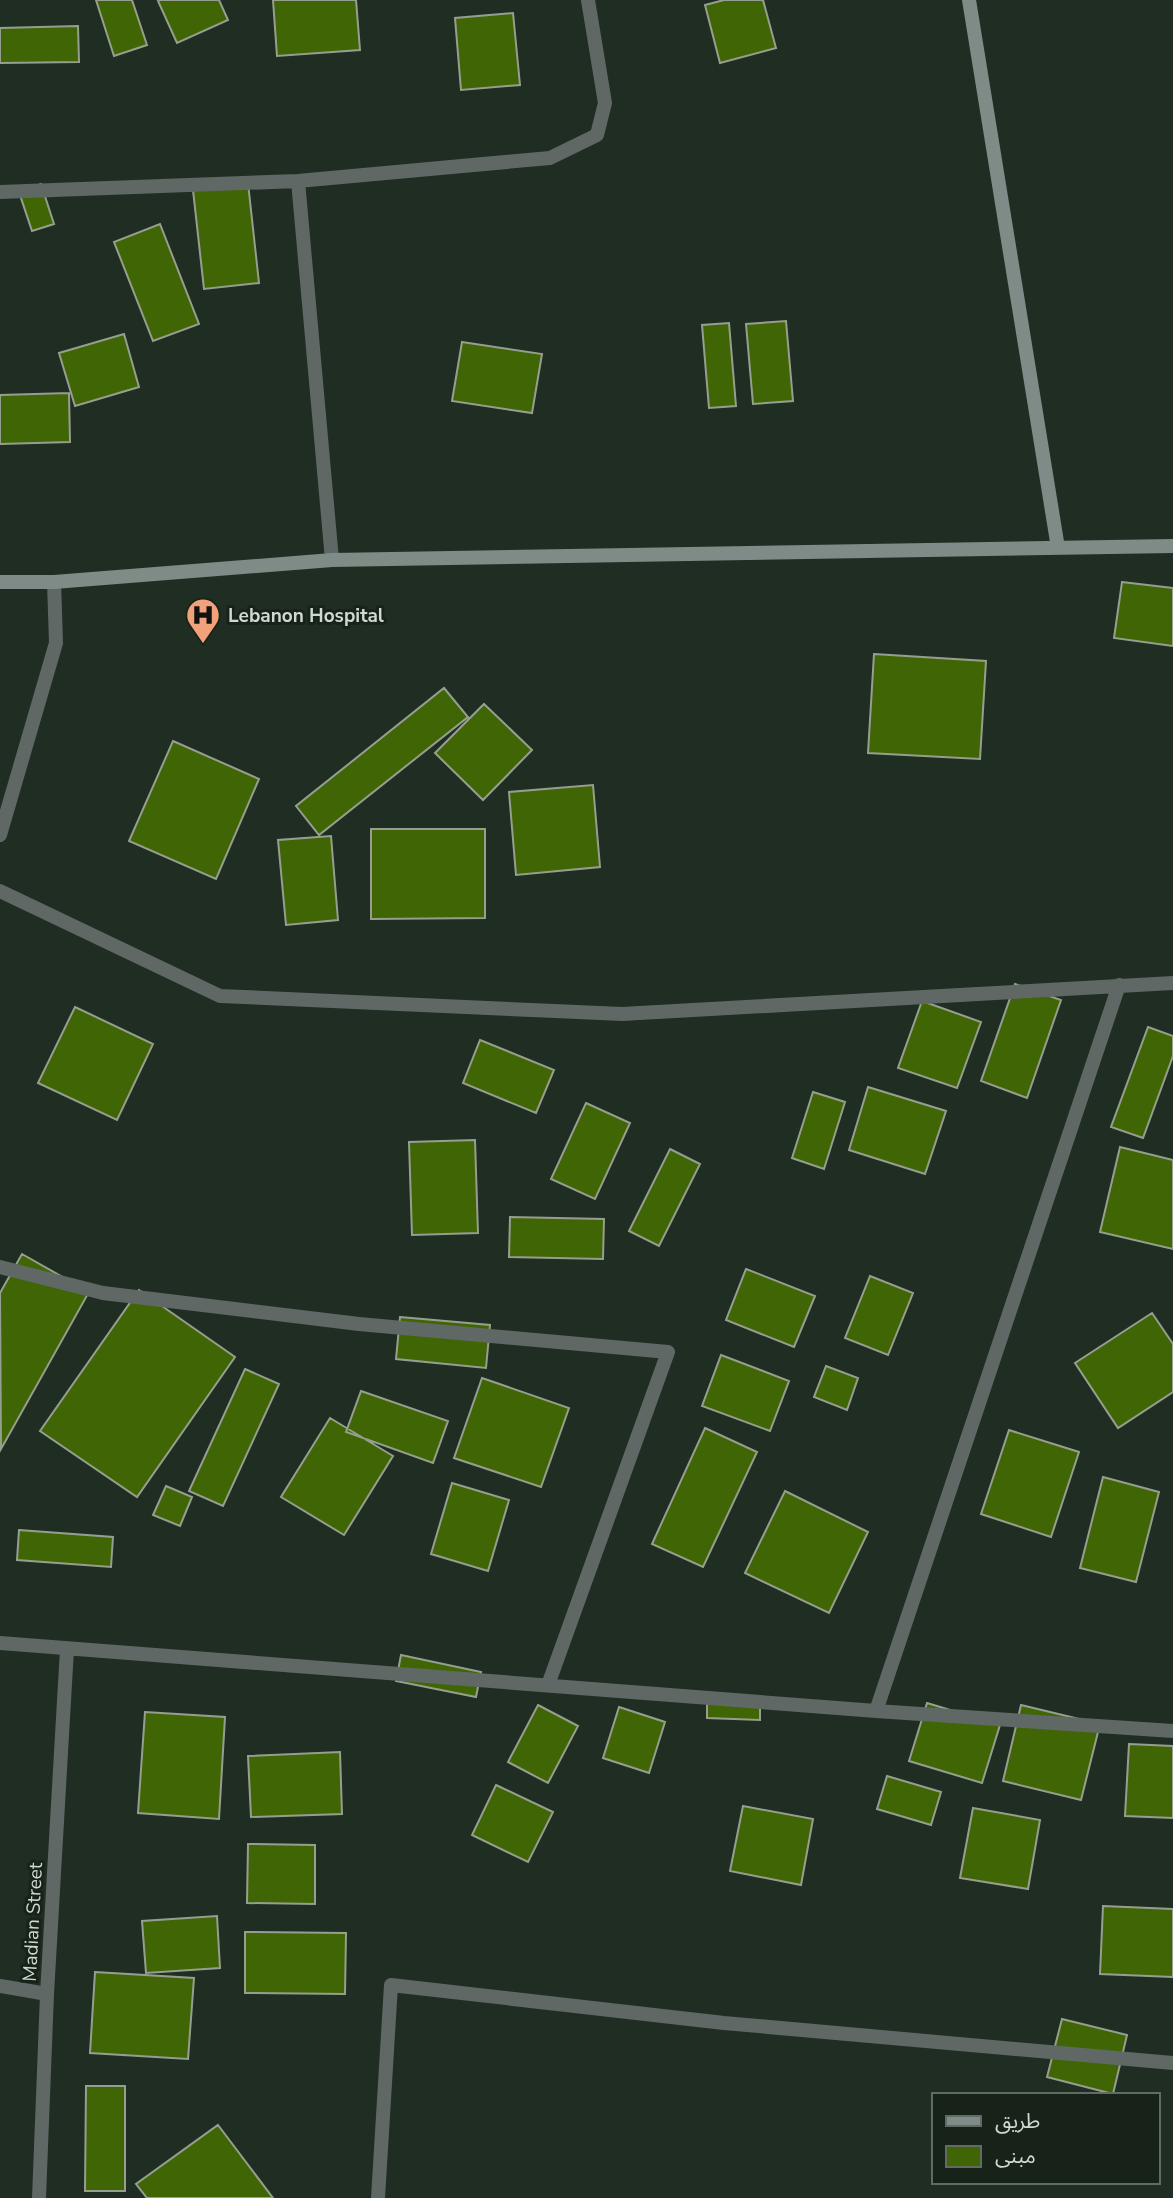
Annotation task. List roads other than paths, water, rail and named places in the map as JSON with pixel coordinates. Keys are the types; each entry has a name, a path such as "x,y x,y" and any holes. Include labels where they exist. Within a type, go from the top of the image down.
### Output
{"street":[{"path":"0,192 298,181 550,158 597,135 605,103 588,0"},
{"path":"969,0 1058,548"},
{"path":"298,181 332,561"},
{"path":"0,582 54,582 332,561 1173,546"},
{"path":"0,835 56,643 54,582"},
{"path":"0,891 220,996 622,1014 1173,983"},
{"path":"876,1711 1119,985"},
{"path":"0,1267 103,1293 372,1325 668,1352 548,1685"},
{"path":"0,1643 876,1711 1173,1731"},
{"name":"Madian Street","path":"39,2198 47,1994 67,1649"},
{"path":"378,2198 391,1985 724,2023 1173,2063"},
{"path":"0,1986 47,1994"}],"place":[{"name":"Lebanon Hospital","path":"203,645"}]}
